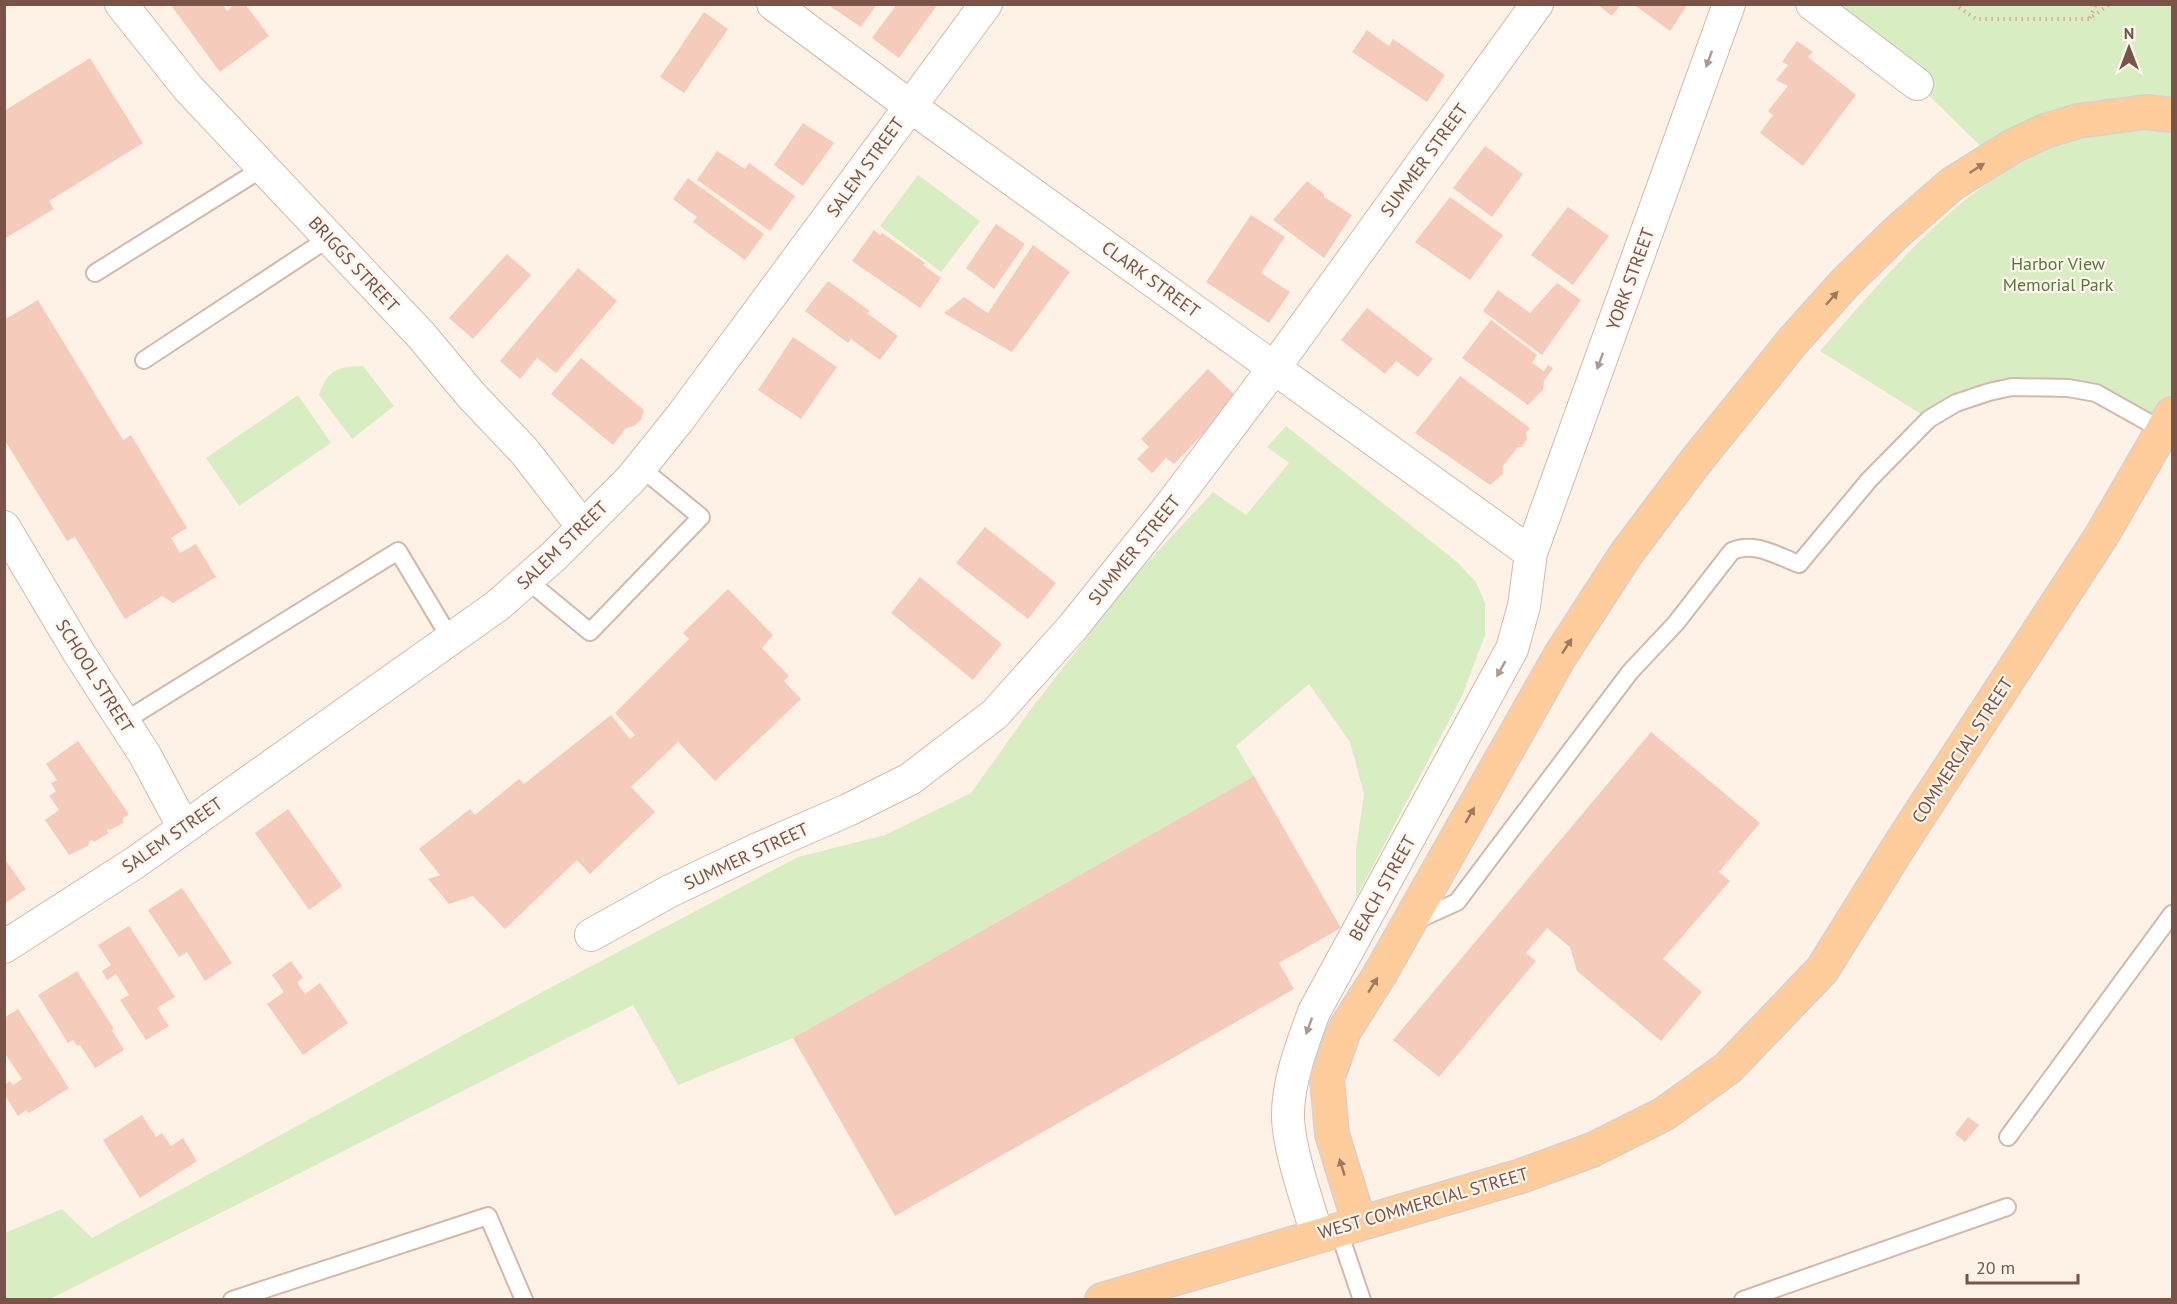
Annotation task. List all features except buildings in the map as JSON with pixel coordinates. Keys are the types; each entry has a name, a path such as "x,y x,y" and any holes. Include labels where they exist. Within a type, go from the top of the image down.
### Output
{"main road":[{"path":"1338,1228 1327,1079 1344,1031 1408,924 1560,656 1626,554 1696,461 1793,341 1844,284 1897,232 1952,184 2013,146 2044,131 2078,121 2146,112 2172,115"},
{"name":"COMMERCIAL STREET","path":"1728,1068 1822,970 1903,840 2102,535 2167,422"},
{"name":"WEST COMMERCIAL STREET","path":"1102,1299 1521,1176 1592,1150 1664,1114 1728,1068"}],"street":[{"name":"BRIGGS STREET","path":"121,4 188,88 421,335 471,395 525,452 583,527"},
{"name":"CLARK STREET","path":"773,4 910,106 1531,553"},
{"name":"SALEM STREET","path":"4,947 136,862 183,826 497,606 583,527 640,467 680,418 986,4"},
{"name":"SUMMER STREET","path":"591,935 670,891 848,810 910,779 995,714 1079,619 1170,506 1274,368 1537,4"},
{"name":"YORK STREET","path":"1531,553 1729,4"},
{"path":"1812,4 1917,84"},
{"name":"SCHOOL STREET","path":"9,547 145,755 183,826"},
{"name":"BEACH STREET","path":"1338,1228 1293,1147 1288,1118 1295,1064 1314,1012 1512,650 1524,606 1531,553"}],"lane":[{"path":"95,273 263,168"},
{"path":"144,360 329,238"},
{"path":"1408,924 1457,902 1630,672 1676,623 1732,551 1753,546 1799,564 1869,480 1929,419 1956,403 2012,387 2068,388 2096,393 2167,422"},
{"path":"527,580 590,632 701,517 640,467"},
{"path":"123,722 398,551 450,638"},
{"path":"2008,1137 2172,914"},
{"path":"1743,1299 2007,1207"},
{"path":"232,1299 488,1216 524,1299"},
{"path":"1338,1228 1362,1299"}],"path":[{"path":"1954,4 1976,19 2089,19 2110,4"},
{"path":"2089,19 2096,4"}],"green space":[{"name":"Harbor View Memorial Park","path":"1812,5 2172,5 2172,413 2162,430 2096,393 2012,387 1929,419 1820,351 1871,292 1926,235 1965,200 2005,170 1917,84"},
{"path":"918,175 980,221 941,272 880,226"},
{"path":"363,366 394,406 352,439 319,395 326,380 335,371 346,367"},
{"path":"298,395 331,443 239,506 206,458"},
{"path":"1286,426 1457,562 1476,582 1485,603 1485,635 1462,696 1356,898 1356,849 1364,794 1350,742 1309,684 1236,746 1254,776 793,1038 678,1085 633,1005 50,1299 5,1300 5,1233 62,1209 92,1238 546,990 798,857 885,835 971,793 1031,709 1132,579 1213,492 1246,515 1289,463 1267,447"}]}
